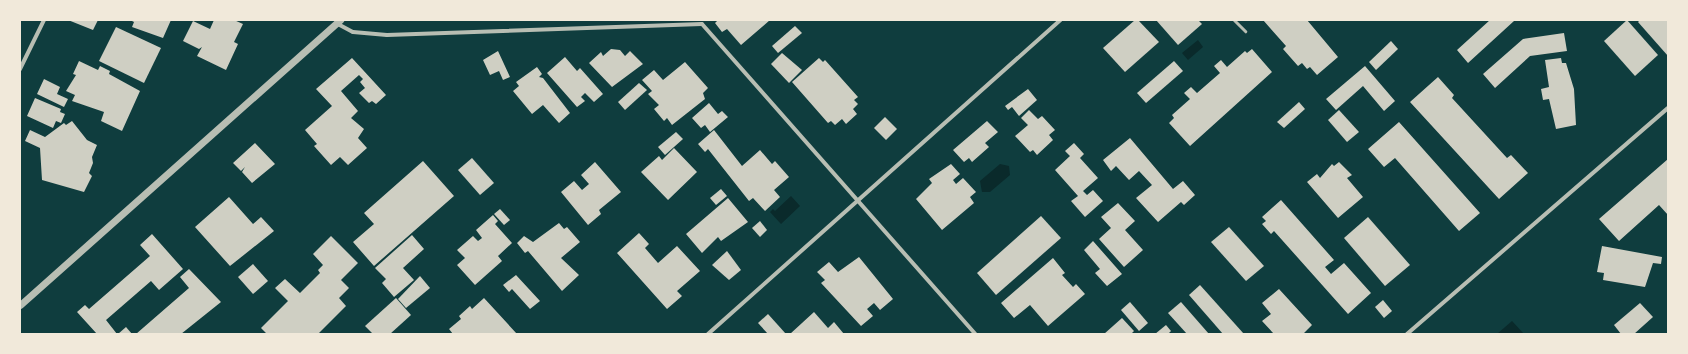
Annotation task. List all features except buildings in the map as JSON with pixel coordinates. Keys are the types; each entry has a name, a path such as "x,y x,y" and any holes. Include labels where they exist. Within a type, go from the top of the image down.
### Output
{"street":[{"path":"20,69 44,20"},
{"path":"708,334 1061,20"},
{"path":"20,304 338,22 353,32 369,35 703,22 975,334"},
{"path":"1407,334 1668,108"}],"lane":[{"path":"1234,20 1245,31"}],"water":[{"path":"1198,40 1203,47 1188,60 1182,53"},
{"path":"1000,164 1009,166 1010,175 990,192 982,192 980,181"},
{"path":"791,196 800,206 781,224 770,212 773,209 775,211"},
{"path":"1512,321 1524,334 1497,334"}]}
